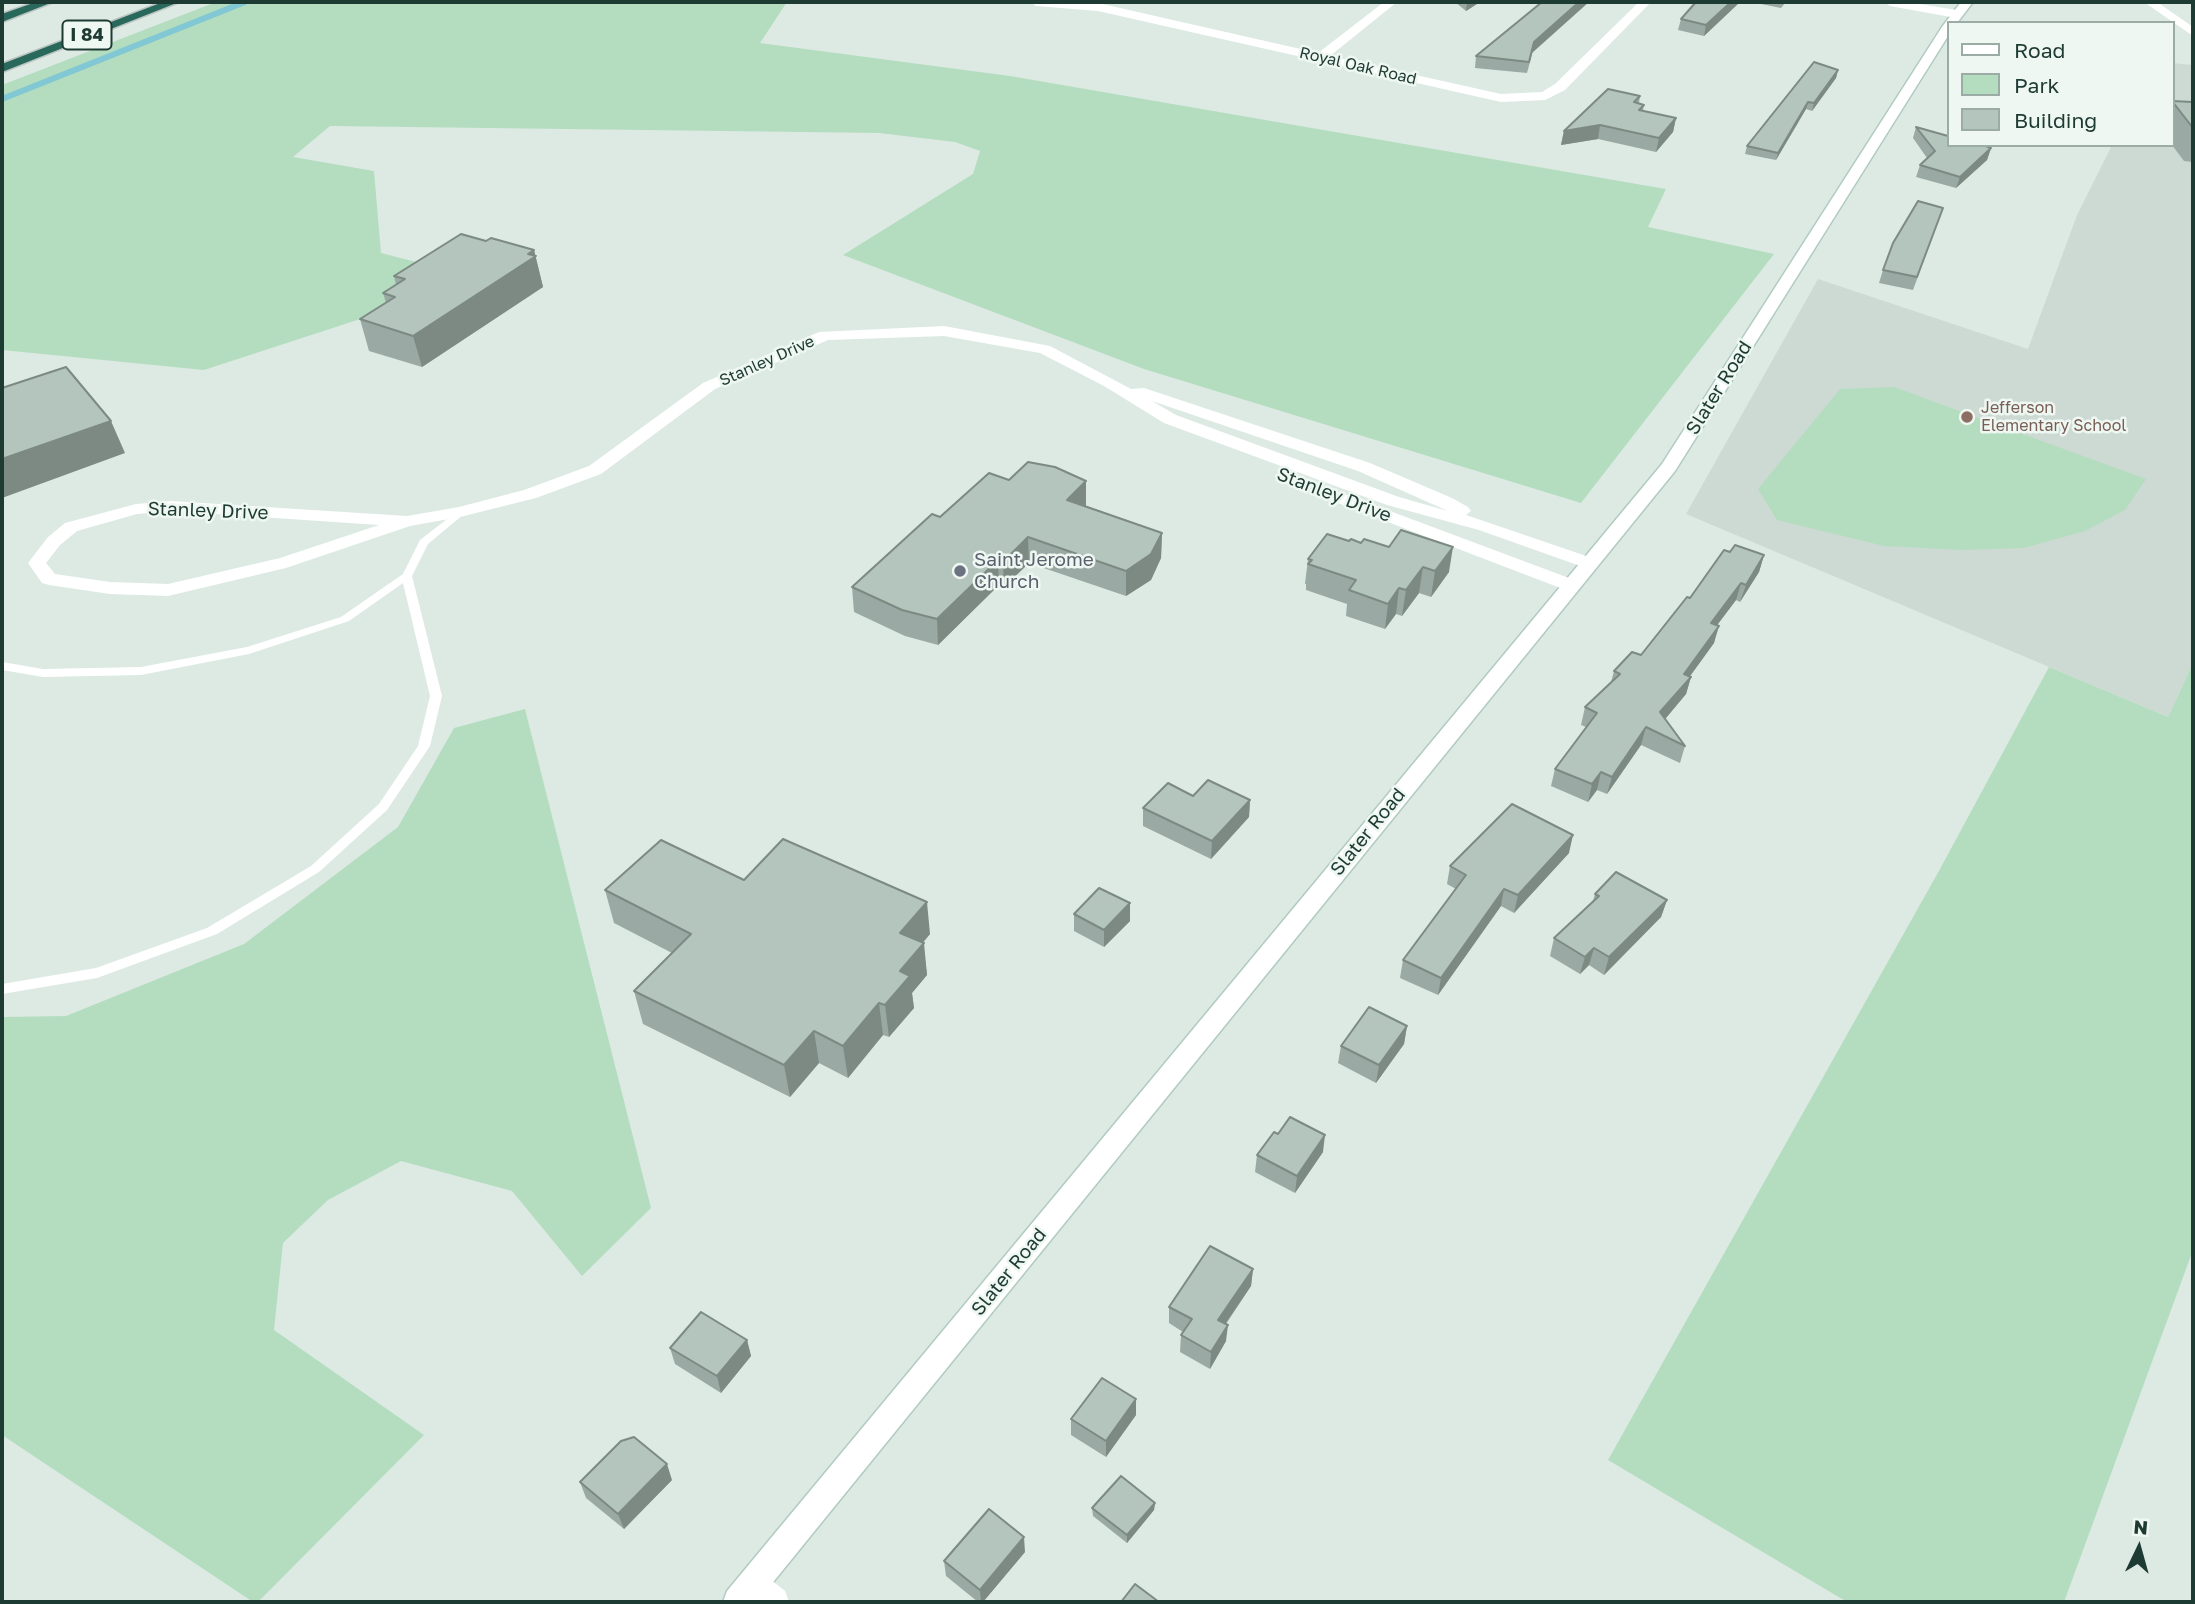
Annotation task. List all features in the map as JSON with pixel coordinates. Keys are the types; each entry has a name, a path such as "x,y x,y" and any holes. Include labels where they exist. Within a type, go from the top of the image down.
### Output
{"highway":[{"name":"I 84","path":"2,18 47,2"},
{"name":"I 84","path":"2,68 173,2"}],"street":[{"name":"Royal Oak Road","path":"1036,2 1098,7 1501,98 1545,96 1560,87 1645,2"},
{"path":"1319,58 1391,2"},
{"path":"1890,2 1952,21"},
{"name":"Slater Road","path":"1952,21 1968,2"},
{"path":"2150,2 2193,32"},
{"name":"Slater Road","path":"755,1597 1668,467 1946,30"},
{"name":"Stanley Drive","path":"407,521 171,506 136,509 71,527 54,541 37,563 49,579 110,588 169,590 286,562 407,521 460,512 530,494 595,470 709,386 825,335 944,331 1044,349 1110,383 1170,419 1393,501 1485,526 1589,563"},
{"name":"Stanley Drive","path":"1110,383 1138,410 1180,436 1570,585"}],"lane":[{"path":"2,666 43,673 141,671 249,650 345,619 407,576 424,542 460,512"},
{"path":"2,989 97,973 212,931 315,869 383,807 424,746 436,696 407,576"}],"shaded area":[{"name":"Jefferson Elementary School","path":"2174,63 2193,65 2193,663 2168,717 1686,514 1818,279 2028,349 2077,215 2111,147 2174,147"}],"green space":[{"path":"216,2 787,2 760,43 1010,76 1666,189 1648,227 1774,254 1581,503 1144,369 843,255 973,174 980,151 955,142 879,133 330,126 293,157 374,171 381,253 483,279 204,370 2,350 2,85"},
{"path":"1894,387 2146,479 2125,510 2085,531 2024,548 1962,550 1884,546 1777,520 1758,489 1840,389"},
{"path":"2193,663 2193,1250 2064,1602 1847,1602 1608,1460 1940,869 2049,667 2168,717"},
{"path":"525,709 651,1208 582,1276 512,1191 401,1161 328,1200 283,1243 274,1330 424,1435 258,1602 253,1602 2,1435 2,1017 66,1016 244,944 398,827 454,728"}],"building":[{"path":"1542,2 1579,2 1534,42 1529,62 1476,56"},
{"path":"1696,2 1731,2 1706,25 1681,19"},
{"path":"1814,62 1838,70 1814,103 1808,102 1778,153 1747,146"},
{"path":"1608,89 1640,96 1634,102 1644,105 1639,110 1676,118 1659,138 1600,125 1564,131"},
{"path":"2174,101 2193,102 2193,128 2174,104"},
{"path":"1916,127 1946,135 1946,147 1991,148 1960,177 1920,165 1935,151"},
{"path":"1918,201 1943,208 1917,277 1883,270 1893,243"},
{"path":"461,234 486,241 491,238 534,250 528,254 536,256 413,336 360,319 395,297 383,293 405,279 394,276"},
{"path":"66,367 111,421 2,459 2,388"},
{"name":"Saint Jerome Church","path":"1028,462 1055,467 1086,481 1067,500 1162,533 1151,554 1126,571 1028,537 1003,562 998,560 937,619 902,610 852,587 932,514 940,517 989,473 1009,480"},
{"path":"1401,530 1453,547 1435,571 1423,567 1406,590 1399,588 1388,604 1349,590 1356,580 1308,564 1312,560 1308,559 1327,534 1361,543 1364,539 1389,547"},
{"path":"1735,545 1764,555 1746,585 1741,583 1711,623 1719,626 1684,674 1691,677 1660,712 1685,746 1646,727 1612,777 1601,772 1592,784 1555,769 1597,713 1585,707 1620,674 1614,671 1632,652 1641,655 1687,597 1690,598 1724,550 1730,552"},
{"path":"1208,780 1250,800 1212,841 1143,808 1168,783 1193,796"},
{"path":"1512,804 1573,835 1518,895 1504,889 1441,978 1403,960 1466,875 1450,866"},
{"path":"783,839 927,902 900,933 924,943 900,971 910,976 885,1005 879,1003 843,1046 814,1031 784,1065 634,991 691,934 605,890 661,840 744,880"},
{"path":"1616,872 1667,900 1609,957 1594,948 1585,957 1554,938 1599,896 1595,894"},
{"path":"1099,888 1130,903 1104,930 1074,914"},
{"path":"1369,1007 1407,1026 1379,1065 1341,1046"},
{"path":"1290,1117 1325,1135 1297,1176 1257,1155 1274,1132 1278,1134"},
{"path":"1210,1246 1253,1269 1218,1320 1228,1325 1211,1352 1181,1335 1192,1319 1169,1307"},
{"path":"701,1312 747,1340 717,1376 670,1348"},
{"path":"1102,1378 1136,1399 1106,1441 1071,1419"},
{"path":"634,1437 667,1464 618,1514 580,1482 621,1441"},
{"path":"1121,1476 1155,1503 1127,1535 1092,1508"},
{"path":"989,1509 1024,1537 980,1590 944,1561"},
{"path":"1135,1584 1159,1602 1121,1602"}],"waterway":[{"path":"2,99 245,2"}],"place":[{"name":"Jefferson Elementary School","path":"1967,417"},
{"name":"Saint Jerome Church","path":"960,571"}]}
